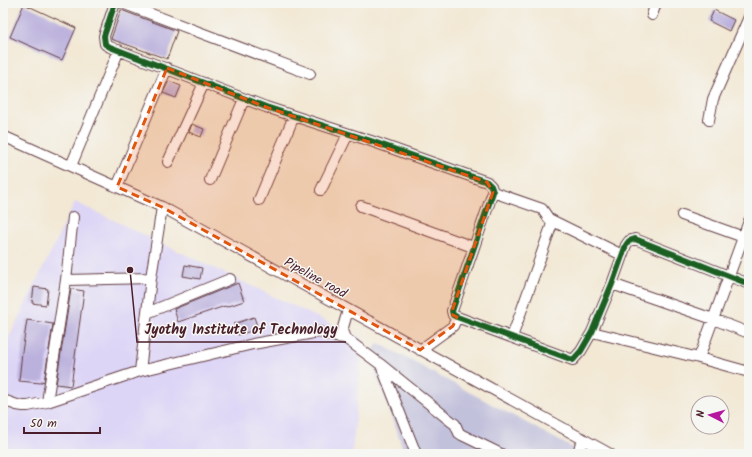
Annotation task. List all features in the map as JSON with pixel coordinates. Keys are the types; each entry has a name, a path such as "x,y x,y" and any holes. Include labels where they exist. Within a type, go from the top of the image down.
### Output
{"street":[{"path":"115,3 104,36 105,44 266,107 371,141 487,182 491,186 493,192 452,311 453,315 457,317 573,360 581,351 592,332 626,245 635,239 749,284"},
{"path":"122,3 310,74"},
{"path":"652,15 656,3"},
{"path":"709,120 713,99 749,17"},
{"path":"71,166 119,50"},
{"path":"116,187 167,68"},
{"path":"168,162 204,83"},
{"path":"210,180 244,99"},
{"path":"259,200 294,116"},
{"path":"321,190 348,134"},
{"name":"Pipeline road","path":"3,136 162,207 610,454"},
{"path":"493,192 542,209 549,219 622,255"},
{"path":"361,206 473,248"},
{"path":"140,371 162,207"},
{"path":"682,214 746,238"},
{"path":"47,402 74,217"},
{"path":"512,337 553,221"},
{"path":"699,358 729,275 746,238 749,221"},
{"path":"66,280 152,278"},
{"path":"147,313 230,279"},
{"path":"612,284 713,319 749,334"},
{"path":"348,310 342,331 346,338 455,424 459,433 501,454"},
{"path":"420,350 453,326 457,317"},
{"path":"3,400 23,406 47,402 140,371 253,344 319,332 346,338"},
{"path":"592,332 699,358 749,372"},
{"path":"380,364 416,454"},
{"path":"578,454 582,438"}],"highlighted area":[{"path":"167,68 266,107 487,182 493,192 451,314 457,317 453,326 420,350 162,207 117,187"}],"shaded area":[{"path":"75,202 363,339 352,454 3,454 3,350"},
{"path":"378,343 584,454 405,454 370,356"}],"building":[{"path":"24,4 76,28 62,60 10,37"},
{"path":"121,10 177,31 167,59 111,39"},
{"path":"714,10 734,20 729,31 709,21"},
{"path":"169,81 181,86 176,98 163,93"},
{"path":"192,124 204,129 201,137 189,132"},
{"path":"185,265 202,268 200,279 183,276"},
{"path":"238,283 244,301 178,322 174,309"},
{"path":"34,287 48,289 46,305 32,303"},
{"path":"71,289 84,291 71,386 56,384"},
{"path":"254,317 258,329 238,335 234,324"},
{"path":"27,320 53,324 44,382 41,381 41,383 19,381"}],"cycle path":[{"path":"115,3 104,36 105,44 110,47 266,107 371,141 487,182 491,186 493,192 452,311 453,315 457,317 573,360 581,351 592,332 626,245 629,241 635,239 749,284"}],"place":[{"name":"Jyothy Institute of Technology","path":"130,270"}]}
